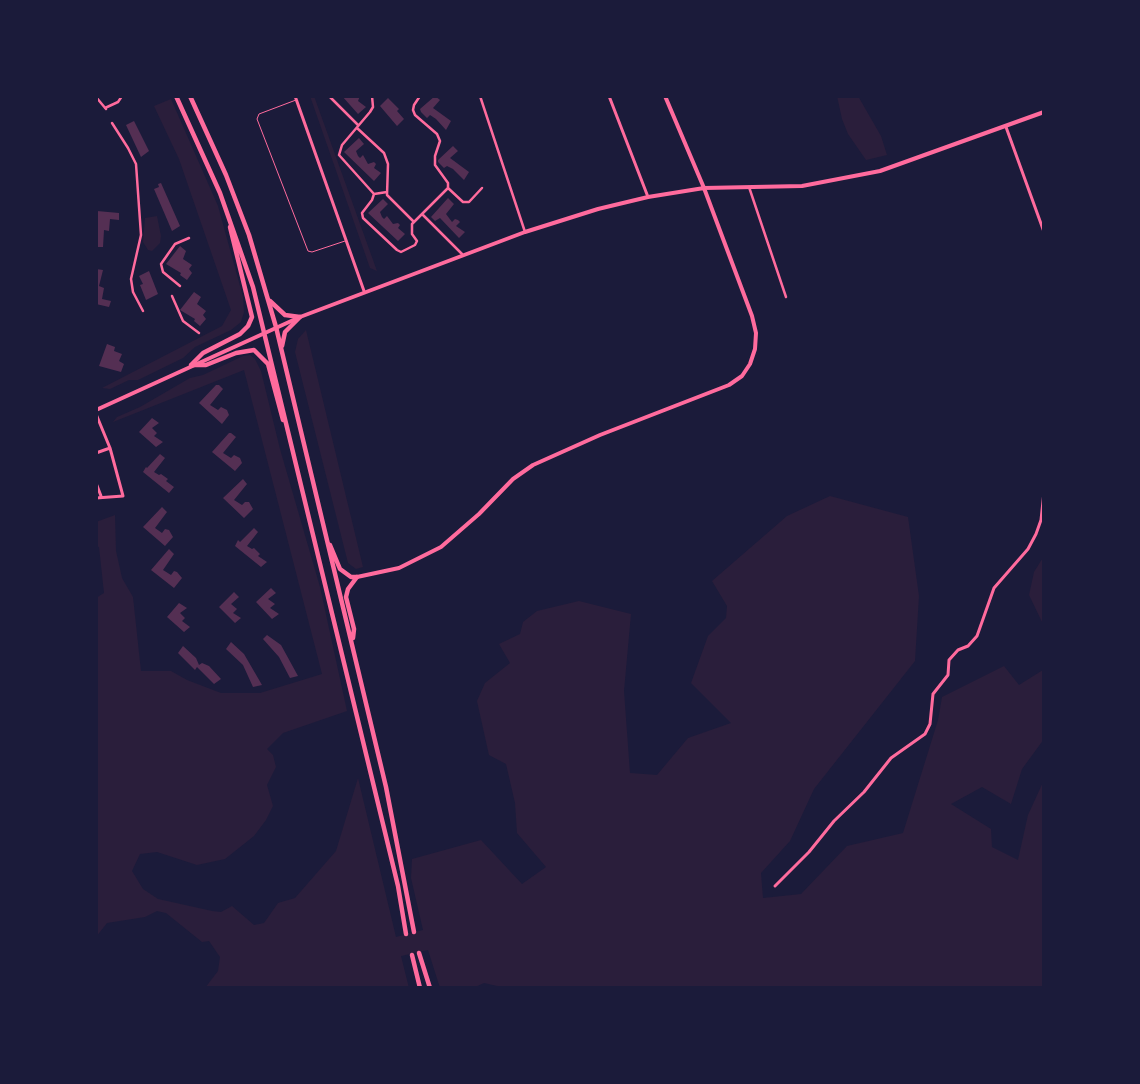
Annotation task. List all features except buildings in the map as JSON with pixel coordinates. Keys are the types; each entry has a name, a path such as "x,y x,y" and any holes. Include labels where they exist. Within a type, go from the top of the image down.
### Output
{"main road":[{"path":"176,96 220,193 253,287 398,886 406,934"},
{"path":"190,96 226,174 249,235 276,327 386,787 414,932"},
{"path":"191,365 203,353 240,334 248,326 252,317 232,239 229,218"},
{"path":"266,294 278,310 285,315 300,317"},
{"path":"283,356 282,346 285,332 300,317"},
{"path":"191,365 206,364 249,350 260,355 268,364 292,447"},
{"path":"327,542 340,569 351,577 357,577"},
{"path":"352,642 354,629 346,597 352,581 357,577"},
{"path":"419,953 430,988"},
{"path":"412,955 420,988"}],"street":[{"path":"96,97 106,109 118,102 122,96"},
{"path":"329,96 387,158 386,192 413,222"},
{"path":"372,96 374,107 342,144 339,155 374,194"},
{"path":"420,96 414,104 413,110 415,115 437,134 440,141 435,156 435,165 448,183 448,188 463,202 469,202 482,188"},
{"path":"480,96 525,232"},
{"path":"609,96 648,197"},
{"path":"357,577 399,568 440,547 479,514 513,478 533,465 600,435 729,385 742,376 750,364 755,349 756,332 704,188 665,96"},
{"path":"296,98 364,291"},
{"path":"96,410 276,327 364,291 462,254 598,209 648,197 704,188 802,186 880,170 1044,112"},
{"path":"112,122 136,164 141,235 131,279 133,292 143,311"},
{"path":"1006,127 1044,232"},
{"path":"749,187 786,297"},
{"path":"374,194 372,200 362,213 363,218 401,252 416,245 417,241 412,234 413,222 448,188"},
{"path":"374,194 386,192"},
{"path":"422,214 462,254"},
{"path":"180,286 163,272 161,264 175,244 188,238"},
{"path":"172,296 184,321 199,333"},
{"path":"96,414 110,448 123,496 101,496 96,498"},
{"path":"96,453 110,448"},
{"path":"96,483 101,496"},
{"path":"775,886 809,852 834,821 864,792 891,758 925,734 930,724 933,694 948,675 949,660 958,650 968,646 978,636 994,588 1028,549 1036,534 1041,520 1044,492"}],"lane":[{"path":"296,98 259,114 256,119 308,251 312,252 346,241"}],"shaded area":[{"path":"310,96 314,96 377,271 370,268"},
{"path":"837,96 858,96 881,136 887,155 866,160 848,134 842,119"},
{"path":"171,99 218,206 243,297 244,312 241,322 231,330 195,347 183,358 138,380 129,380 110,389 102,388 222,326 231,310 179,159 154,106"},
{"path":"157,216 161,236 160,243 152,251 148,250 143,242 145,218"},
{"path":"306,330 363,567 356,569 348,563 295,352 298,339"},
{"path":"250,355 255,359 261,371 280,449 320,587 347,711 283,733 267,749 273,755 276,767 267,785 273,806 266,820 254,836 225,859 197,865 157,852 140,854 132,871 143,889 158,899 212,911 221,912 232,906 254,925 264,923 278,903 295,898 336,851 358,778 396,937 423,930 411,878 412,859 481,840 522,884 546,867 517,833 515,803 506,764 489,755 477,701 485,683 510,663 499,644 520,634 523,622 537,611 579,601 631,614 624,691 630,773 657,775 688,738 731,723 691,683 708,636 726,618 727,606 712,581 787,516 830,496 908,517 919,596 915,661 814,789 790,841 761,873 763,898 801,894 847,846 903,833 938,720 942,697 1004,666 1019,685 1043,670 1043,624 1029,595 1034,572 1044,556 1044,739 1022,769 1011,804 982,787 951,804 991,829 992,847 1018,860 1028,815 1044,780 1044,988 506,988 484,983 473,988 440,988 428,950 401,956 409,988 205,988 218,971 220,957 209,941 202,942 166,913 157,911 145,917 107,923 96,937 96,598 104,593 99,547 96,546 96,522 115,515 116,551 122,578 133,597 141,671 171,671 187,680 221,693 260,693 322,674 244,370 113,422 117,417 140,407 190,378 203,375 243,356"}]}
